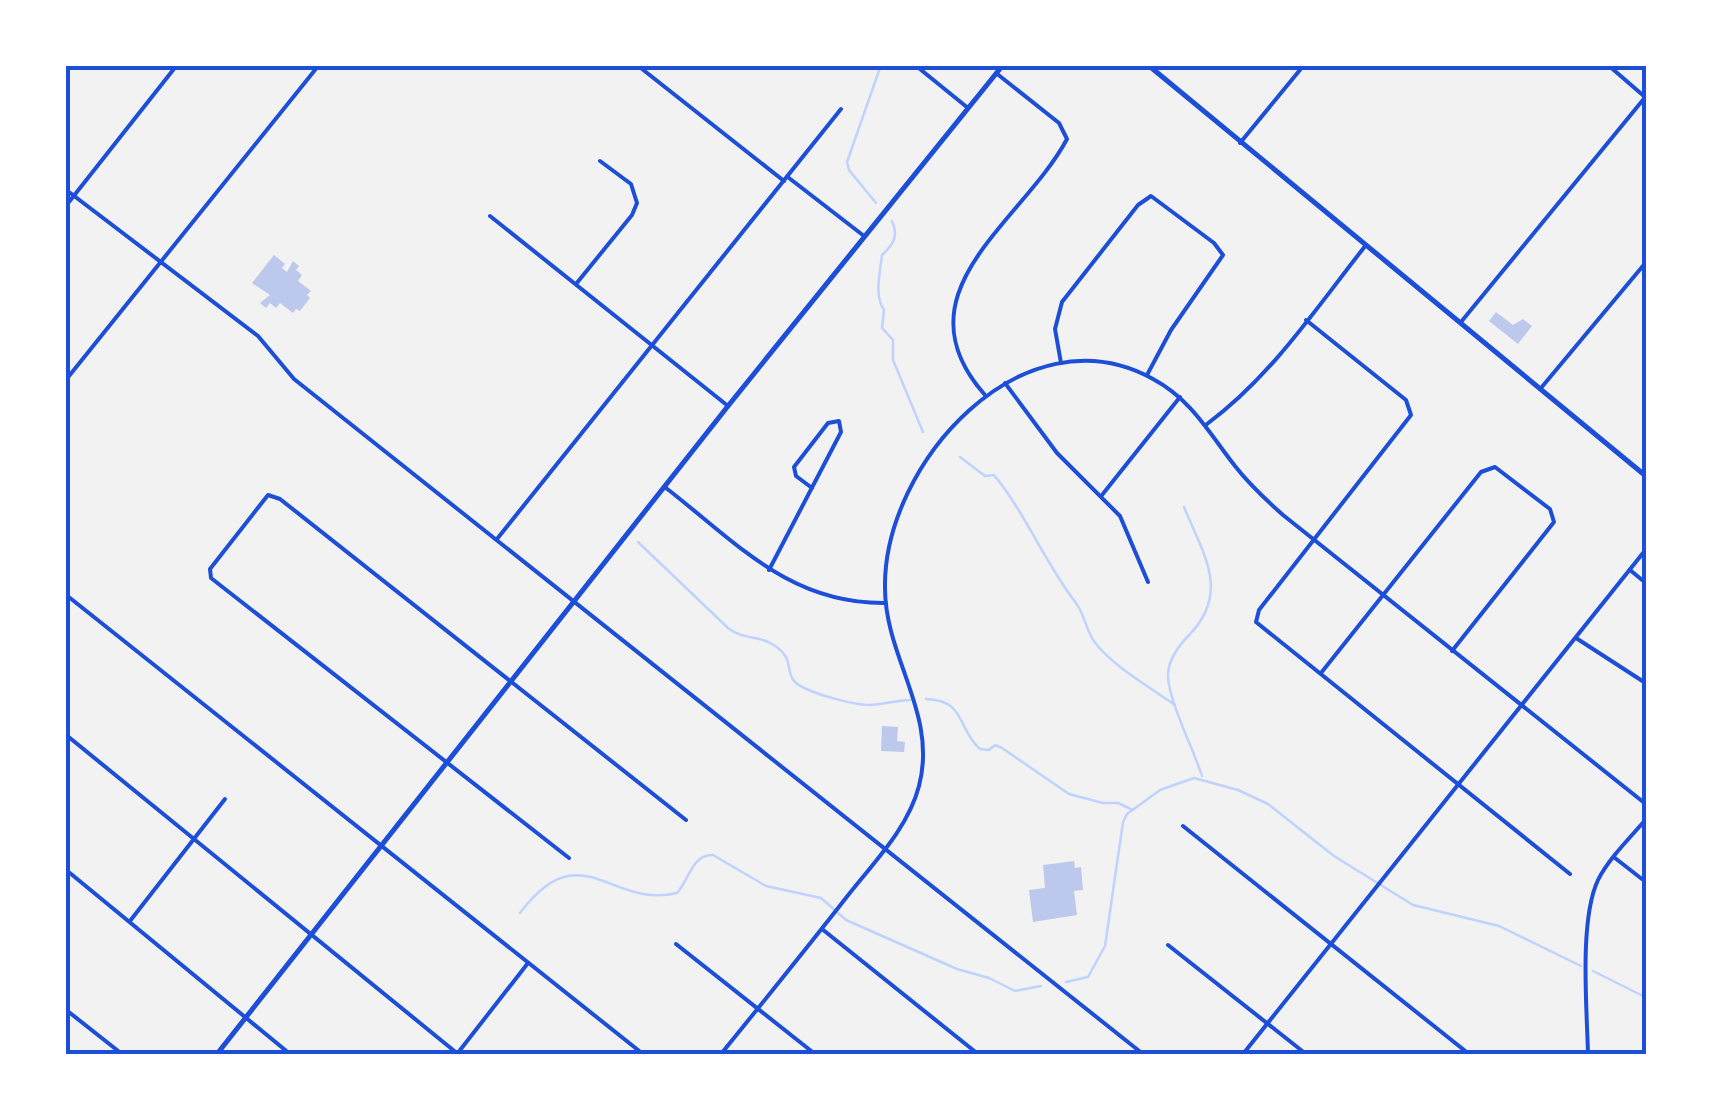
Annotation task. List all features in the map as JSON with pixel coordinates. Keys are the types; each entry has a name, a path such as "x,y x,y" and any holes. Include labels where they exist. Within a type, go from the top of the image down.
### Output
{"main road":[{"path":"216,1054 1002,65"},
{"path":"1148,65 1647,476"}],"street":[{"path":"65,206 178,65"},
{"path":"65,381 319,65"},
{"path":"637,65 864,236"},
{"path":"915,65 968,108"},
{"path":"1158,74 1165,65"},
{"path":"1240,143 1304,65"},
{"path":"1461,322 1646,96 1608,65"},
{"path":"984,395 966,370 956,344 959,288 970,264 1067,139 1059,123 996,73"},
{"path":"496,539 841,108"},
{"path":"576,284 632,215 637,203 631,184 600,161"},
{"path":"65,188 265,343 303,387 1143,1054"},
{"path":"1060,363 1054,329 1062,302 1143,199 1152,196 1214,243 1223,255 1170,330 1147,376"},
{"path":"490,216 728,406"},
{"path":"1208,424 1245,394 1366,246"},
{"path":"1540,389 1647,261"},
{"path":"1306,320 1406,400 1412,410 1406,424 1258,610 1256,619 1262,630 1570,874"},
{"path":"721,1054 885,849 913,803 924,754 921,716 892,637 885,603 889,542 908,491 955,426 984,395 1021,374 1060,363 1102,362 1147,376 1180,397 1208,424 1252,485 1314,540 1647,805"},
{"path":"1005,383 1057,453 1102,495 1126,527 1148,582"},
{"path":"1102,495 1180,397"},
{"path":"769,570 812,488 841,432 839,421 828,423 794,467 796,476 812,488"},
{"path":"1320,674 1486,468 1498,469 1550,509 1552,526 1452,651"},
{"path":"666,488 769,570 823,596 885,603"},
{"path":"569,858 209,574 271,494 686,820"},
{"path":"1243,1054 1647,548"},
{"path":"1630,570 1647,584"},
{"path":"65,594 644,1054"},
{"path":"1576,638 1647,684"},
{"path":"65,734 457,1054 528,962"},
{"path":"130,921 225,799"},
{"path":"1588,1054 1591,906 1599,878 1647,818"},
{"path":"1183,826 1470,1054"},
{"path":"1615,858 1647,883"},
{"path":"65,869 290,1054"},
{"path":"822,929 978,1054"},
{"path":"676,944 814,1054"},
{"path":"1168,945 1306,1054"},
{"path":"65,1010 122,1054"}],"building":[{"path":"274,255 285,264 282,268 287,272 293,261 299,266 296,270 302,275 298,281 311,291 300,311 296,309 293,313 280,303 276,308 270,303 266,308 260,303 270,295 252,283"},
{"path":"1496,312 1513,325 1523,319 1532,326 1518,344 1489,321"},
{"path":"882,726 898,727 897,741 905,742 904,752 881,751"},
{"path":"1074,861 1075,868 1081,867 1083,890 1074,891 1077,915 1033,922 1029,890 1045,888 1043,865"}],"waterway":[{"path":"876,203 847,162 881,65"},
{"path":"892,221 895,236 882,255 879,277 879,298 884,310 882,328 893,340 893,360 923,432"},
{"path":"960,457 985,476 994,475 1005,490 1079,608 1096,644 1123,669 1175,705"},
{"path":"1184,507 1205,556 1211,587 1202,618 1175,652 1168,674 1176,710 1202,776"},
{"path":"638,542 728,628 779,649 787,659 792,678 801,686 831,698 863,704 910,700"},
{"path":"926,699 948,704 955,710 980,749 989,750 995,745 1069,794 1118,803 1133,810"},
{"path":"1066,982 1088,977 1105,946 1127,814 1160,790 1194,778 1238,790 1268,804 1334,856 1413,905 1499,926 1581,966"},
{"path":"520,913 542,890 561,878 579,875 654,895 677,893 696,863 713,855 766,886 821,898 846,920 957,969 1015,991 1041,986"},
{"path":"1593,971 1647,998"}]}
